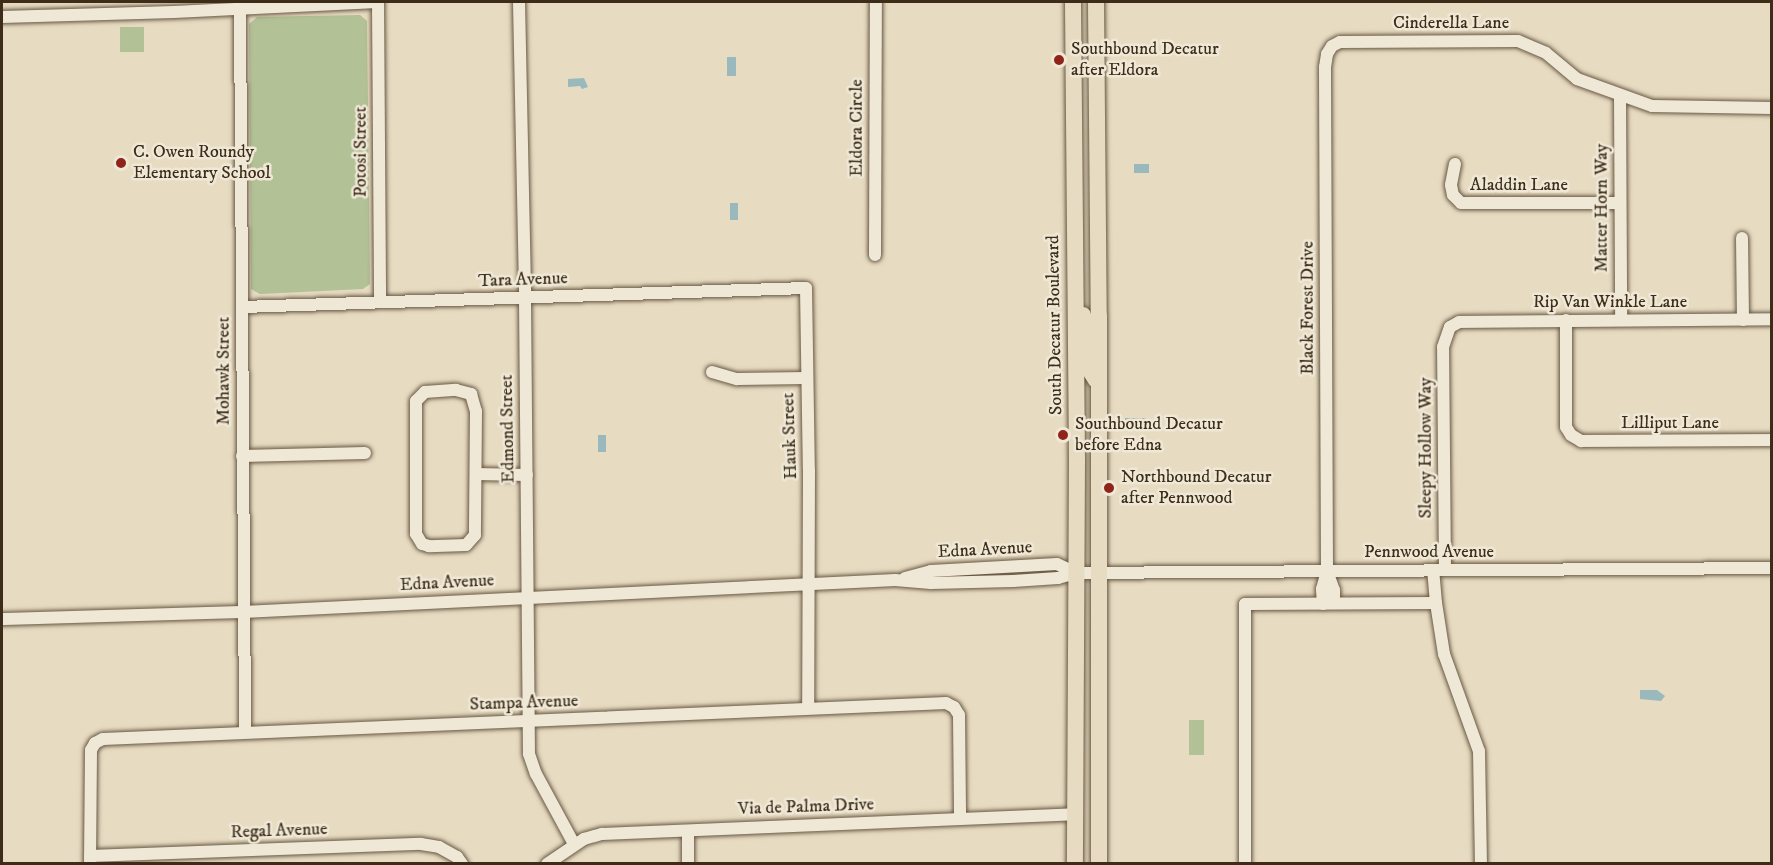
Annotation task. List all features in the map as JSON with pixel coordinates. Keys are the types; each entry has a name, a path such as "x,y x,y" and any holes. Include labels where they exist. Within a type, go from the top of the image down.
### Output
{"main road":[{"name":"South Decatur Boulevard","path":"1073,2 1074,310 1088,572 1099,864"},
{"name":"South Decatur Boulevard","path":"1075,864 1075,814 1099,386 1096,2"},
{"path":"1074,182 1084,207 1085,272 1090,285 1099,294"},
{"path":"1074,310 1082,312 1085,318 1089,369 1099,386"},
{"path":"1075,814 1085,816 1090,827 1090,864"}],"street":[{"path":"2,17 240,10 377,2"},
{"name":"Potosi Street","path":"377,2 380,302"},
{"name":"Edmond Street","path":"519,2 525,299 529,754 536,774 574,844"},
{"name":"Eldora Circle","path":"875,255 876,2"},
{"name":"Mohawk Street","path":"240,10 245,732"},
{"name":"Cinderella Lane","path":"1332,46 1340,42 1518,41 1546,53 1577,79 1652,106 1772,108"},
{"name":"Black Forest Drive","path":"1328,604 1334,590 1327,571 1325,67 1327,54 1332,46"},
{"name":"Matter Horn Way","path":"1620,96 1621,320"},
{"name":"Aladdin Lane","path":"1455,164 1451,185 1453,195 1461,203 1620,203"},
{"path":"1742,238 1743,320"},
{"name":"Tara Avenue","path":"242,307 806,288"},
{"name":"Hauk Street","path":"806,288 809,470 808,708"},
{"name":"Rip Van Winkle Lane","path":"1450,327 1459,322 1772,319"},
{"name":"Lilliput Lane","path":"1566,320 1566,427 1571,435 1581,441 1772,440"},
{"name":"Sleepy Hollow Way","path":"1450,327 1443,347 1439,570 1436,603 1444,654 1479,752 1481,864"},
{"path":"712,372 737,379 806,378"},
{"path":"456,390 471,394 476,411 476,474 476,526 471,541 466,545 429,546 422,544 416,534 415,408 416,401 425,392 456,390"},
{"path":"242,456 365,453"},
{"path":"476,474 527,475"},
{"name":"Edna Avenue","path":"2,619 243,612 895,580 931,571 1057,564 1088,572"},
{"name":"Pennwood Avenue","path":"1088,572 1772,568"},
{"path":"1245,864 1245,604 1436,603"},
{"name":"Stampa Avenue","path":"90,860 91,750 95,743 103,739 245,732 946,703 954,707 959,715 960,819"},
{"name":"Via de Palma Drive","path":"547,864 574,844 602,834 1075,814"},
{"path":"688,831 688,864"},
{"name":"Regal Avenue","path":"90,860 421,844 439,847 457,857 462,864"}],"green space":[{"path":"360,15 367,21 370,284 363,289 260,294 251,289 249,24 257,17"},
{"path":"120,27 144,27 144,52 120,52"},
{"path":"1189,720 1204,720 1204,755 1189,755"}],"water":[{"path":"727,57 736,57 736,76 727,76"},
{"path":"584,78 588,87 582,89 580,86 568,87 568,79"},
{"path":"1134,164 1149,164 1149,173 1134,173"},
{"path":"730,203 738,203 738,220 730,220"},
{"path":"1125,418 1146,418 1146,427 1125,427"},
{"path":"598,435 606,435 606,452 598,452"},
{"path":"1640,690 1657,690 1665,696 1661,701 1640,699"}],"place":[{"name":"Southbound Decatur after Eldora","path":"1059,60"},
{"name":"C. Owen Roundy Elementary School","path":"121,163"},
{"name":"Southbound Decatur before Edna","path":"1063,435"},
{"name":"Northbound Decatur after Pennwood","path":"1109,488"}]}
